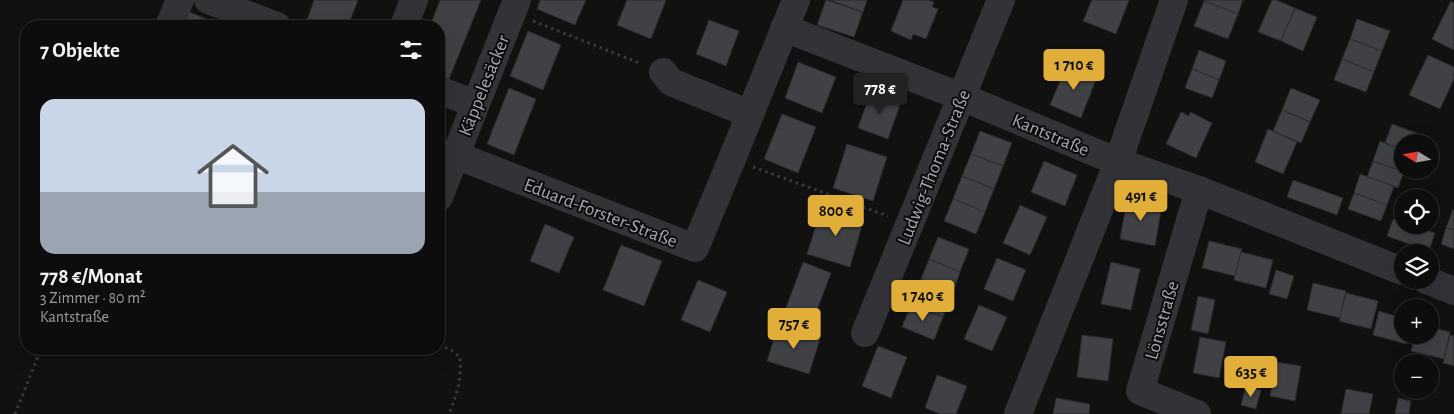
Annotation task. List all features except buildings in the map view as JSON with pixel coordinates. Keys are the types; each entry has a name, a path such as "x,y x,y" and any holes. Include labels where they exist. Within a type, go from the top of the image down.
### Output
{"street":[{"path":"172,20 180,0"},
{"path":"208,0 272,16"},
{"path":"406,20 414,0"},
{"name":"Eduard-Forster-Straße","path":"455,155 695,248 796,0"},
{"name":"Ludwig-Thoma-Straße","path":"866,333 1001,0"},
{"path":"1018,414 1118,162 1174,0"},
{"name":"Käppelesäcker","path":"445,182 515,6"},
{"name":"Kantstraße","path":"784,28 962,97 1118,162 1199,190 1394,268"},
{"path":"663,72 671,82 750,114"},
{"path":"445,92 475,104"},
{"name":"Lönsstraße","path":"1196,414 1140,391 1199,190"},
{"path":"1439,285 1454,291"}],"path":[{"path":"515,6 663,72"},
{"path":"732,159 910,224"},
{"path":"445,348 460,357 462,372 459,389 449,414"},
{"path":"15,414 39,355"}]}
